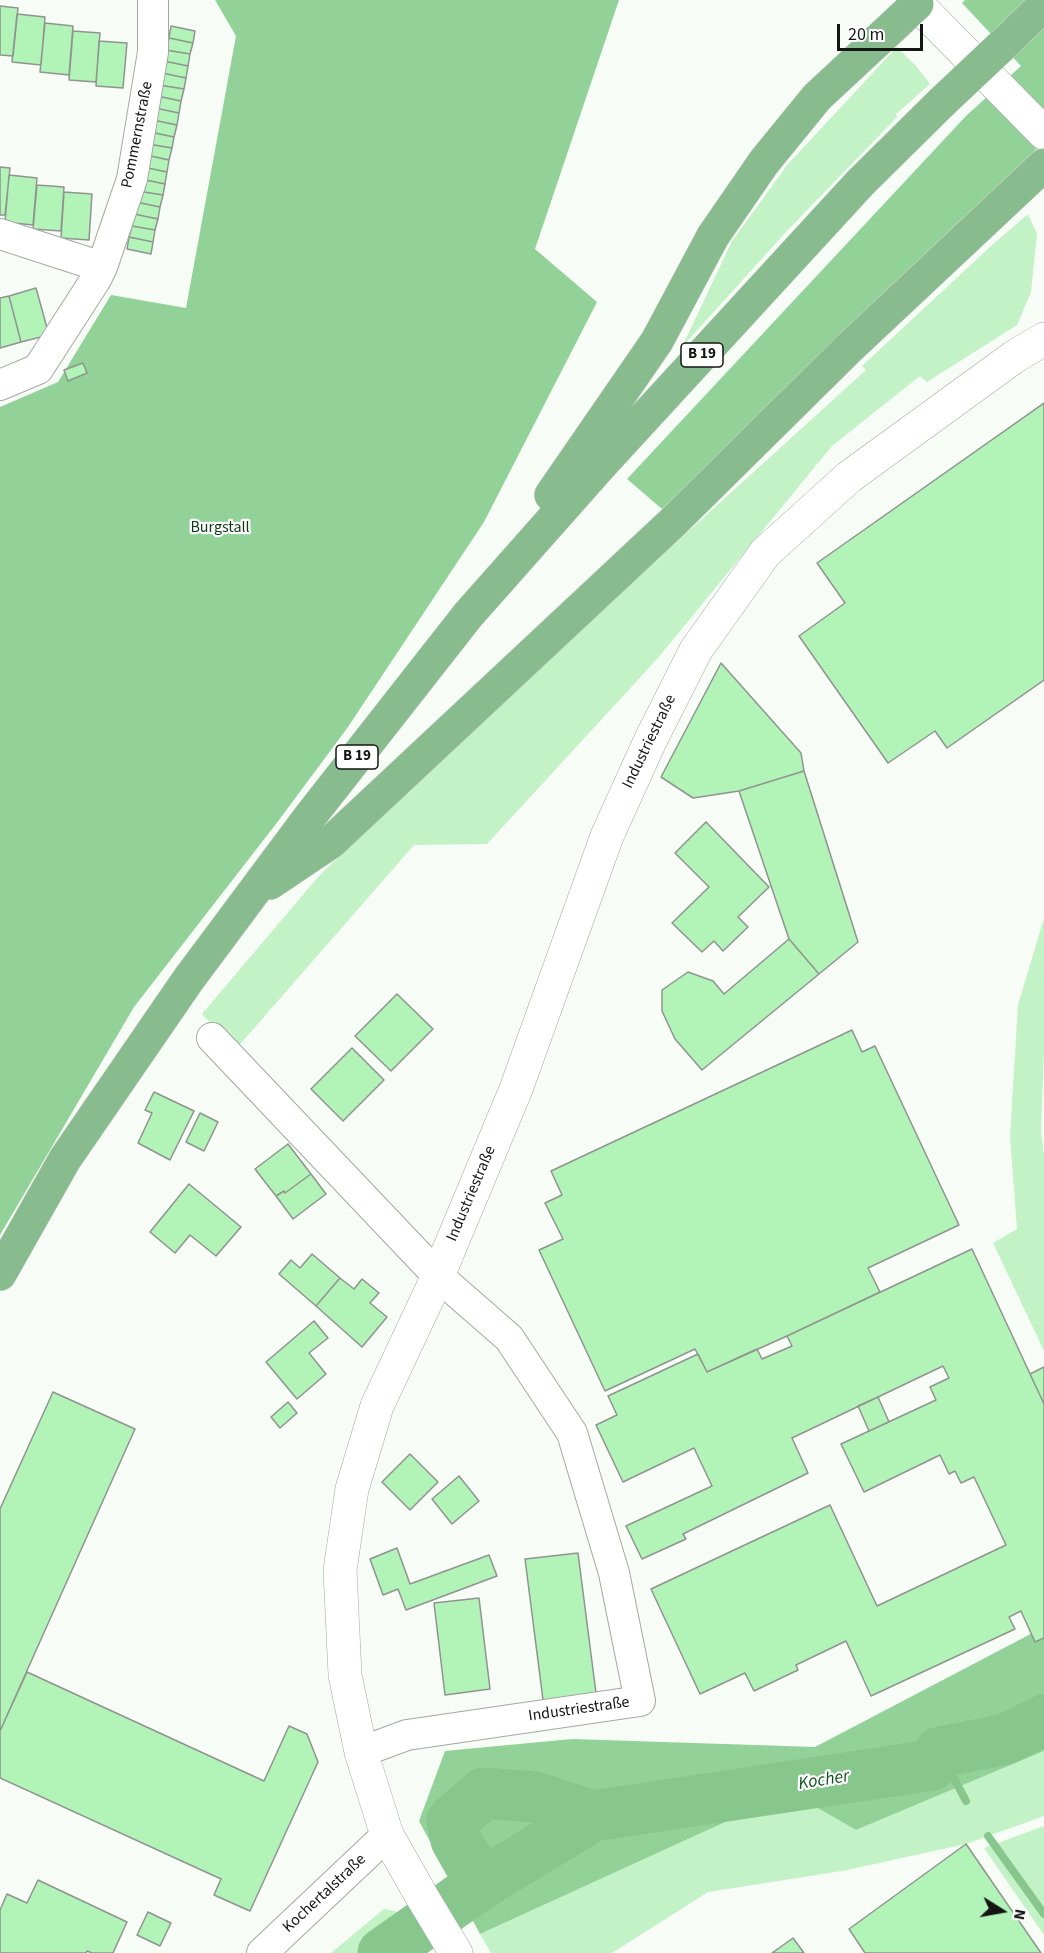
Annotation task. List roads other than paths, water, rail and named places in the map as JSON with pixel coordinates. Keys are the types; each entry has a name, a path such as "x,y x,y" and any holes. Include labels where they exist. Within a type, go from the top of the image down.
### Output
{"highway":[{"path":"468,615 657,341 713,236 764,162 817,97 917,3"},
{"name":"B 19","path":"0,1274 66,1159 172,1003 247,899 468,615 600,466 860,183 1044,5"},
{"path":"247,899 331,842 671,524 857,340 1044,165"}],"street":[{"name":"Pommernstraße","path":"0,385 38,369 102,267 132,179 153,52 153,0"},
{"path":"917,3 1044,133"},
{"path":"0,234 102,267"},
{"name":"Industriestraße","path":"455,1951 387,1834 362,1752 345,1675 340,1570 352,1489 377,1406 438,1276 516,1089 607,836 651,739 696,650 765,553 840,485 1014,357 1044,339"},
{"name":"Industriestraße","path":"212,1038 438,1276 509,1338 572,1433 614,1573 639,1701 407,1736 362,1752"},
{"name":"Kochertalstraße","path":"262,1953 387,1834"}],"waterway":[{"name":"Kocher","path":"383,1953 481,1884 593,1816 932,1765 940,1752 1006,1739 1044,1720"},
{"path":"940,1752 966,1801"},
{"name":"Kocher","path":"481,1884 456,1840 452,1821 484,1793 535,1797 593,1816"},
{"path":"988,1836 1044,1914"}],"park label":[{"name":"Burgstall","path":"220,528"}]}
